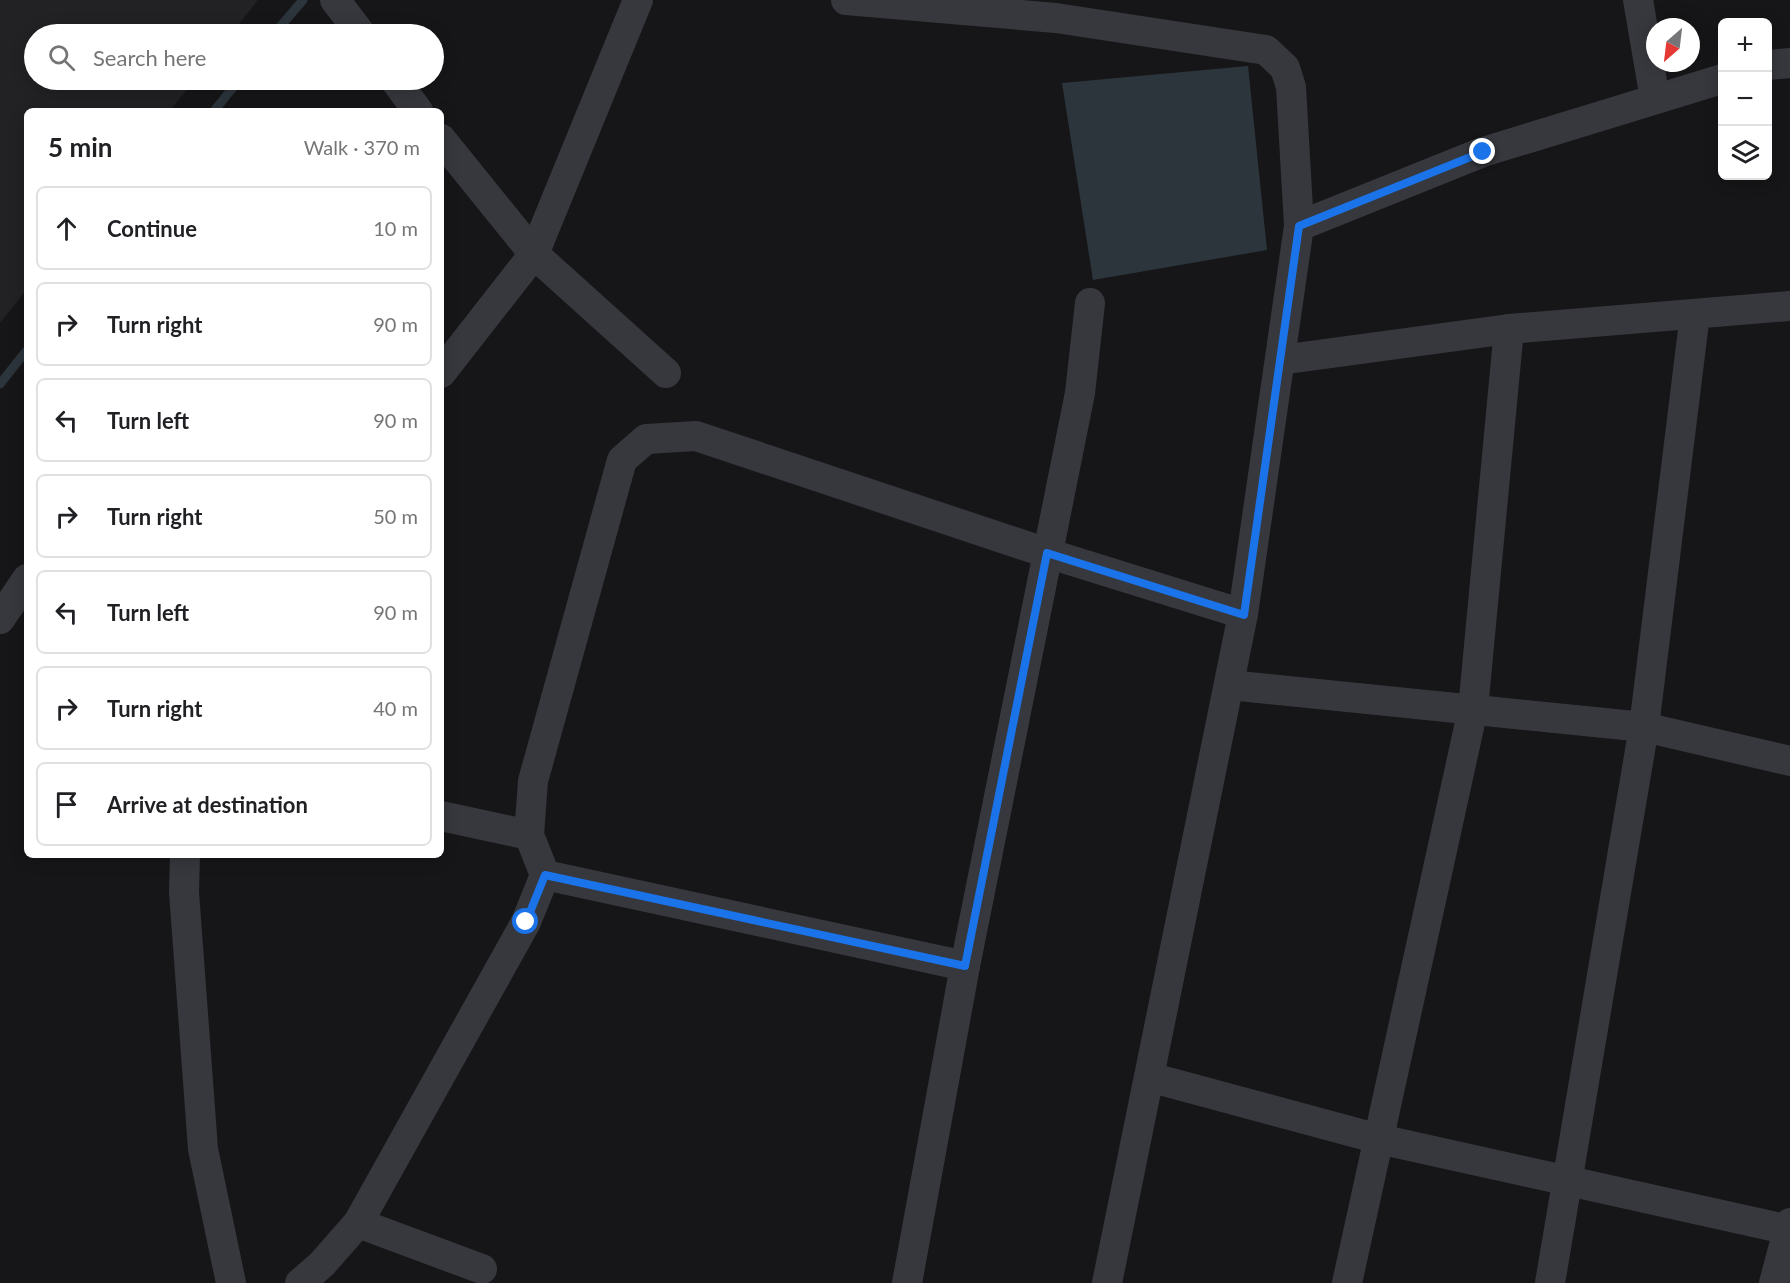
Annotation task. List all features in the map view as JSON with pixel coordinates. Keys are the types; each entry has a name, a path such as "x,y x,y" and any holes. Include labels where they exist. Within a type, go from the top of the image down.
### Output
{"street":[{"path":"335,0 353,24"},
{"path":"444,369 534,254 639,0"},
{"path":"846,0 1055,9 1266,50 1285,68 1291,87 1299,226 1244,615 1107,1283"},
{"path":"1638,0 1654,99"},
{"path":"1772,65 1790,63"},
{"path":"1299,226 1483,152 1718,80"},
{"path":"401,90 414,108"},
{"path":"444,143 534,254 666,373"},
{"path":"907,1283 965,966 1080,393 1090,303"},
{"path":"1280,360 1509,330 1790,306"},
{"path":"1550,1283 1644,726 1695,314"},
{"path":"1347,1283 1473,709 1509,330"},
{"path":"300,1283 322,1264 358,1222 526,922 545,875 529,835 533,781 622,460 646,439 696,436 1047,553 1244,615"},
{"path":"0,619 24,583"},
{"path":"1229,685 1644,726 1790,761"},
{"path":"444,817 529,835"},
{"path":"185,858 184,892 203,1149 231,1283"},
{"path":"545,875 965,966"},
{"path":"1149,1077 1379,1139 1790,1228 1774,1283"},
{"path":"358,1222 482,1269"}],"shaded area":[{"path":"0,0 258,0 239,24 24,24 24,90 187,90 172,108 24,108 24,293 0,323"},
{"path":"1248,66 1267,250 1093,280 1062,83"}],"waterway":[{"path":"283,24 303,0"},
{"path":"216,108 231,90"},
{"path":"0,384 24,354"}],"route":[{"path":"526,922 545,875 965,966 1047,553 1244,615 1299,226 1483,152"}]}
